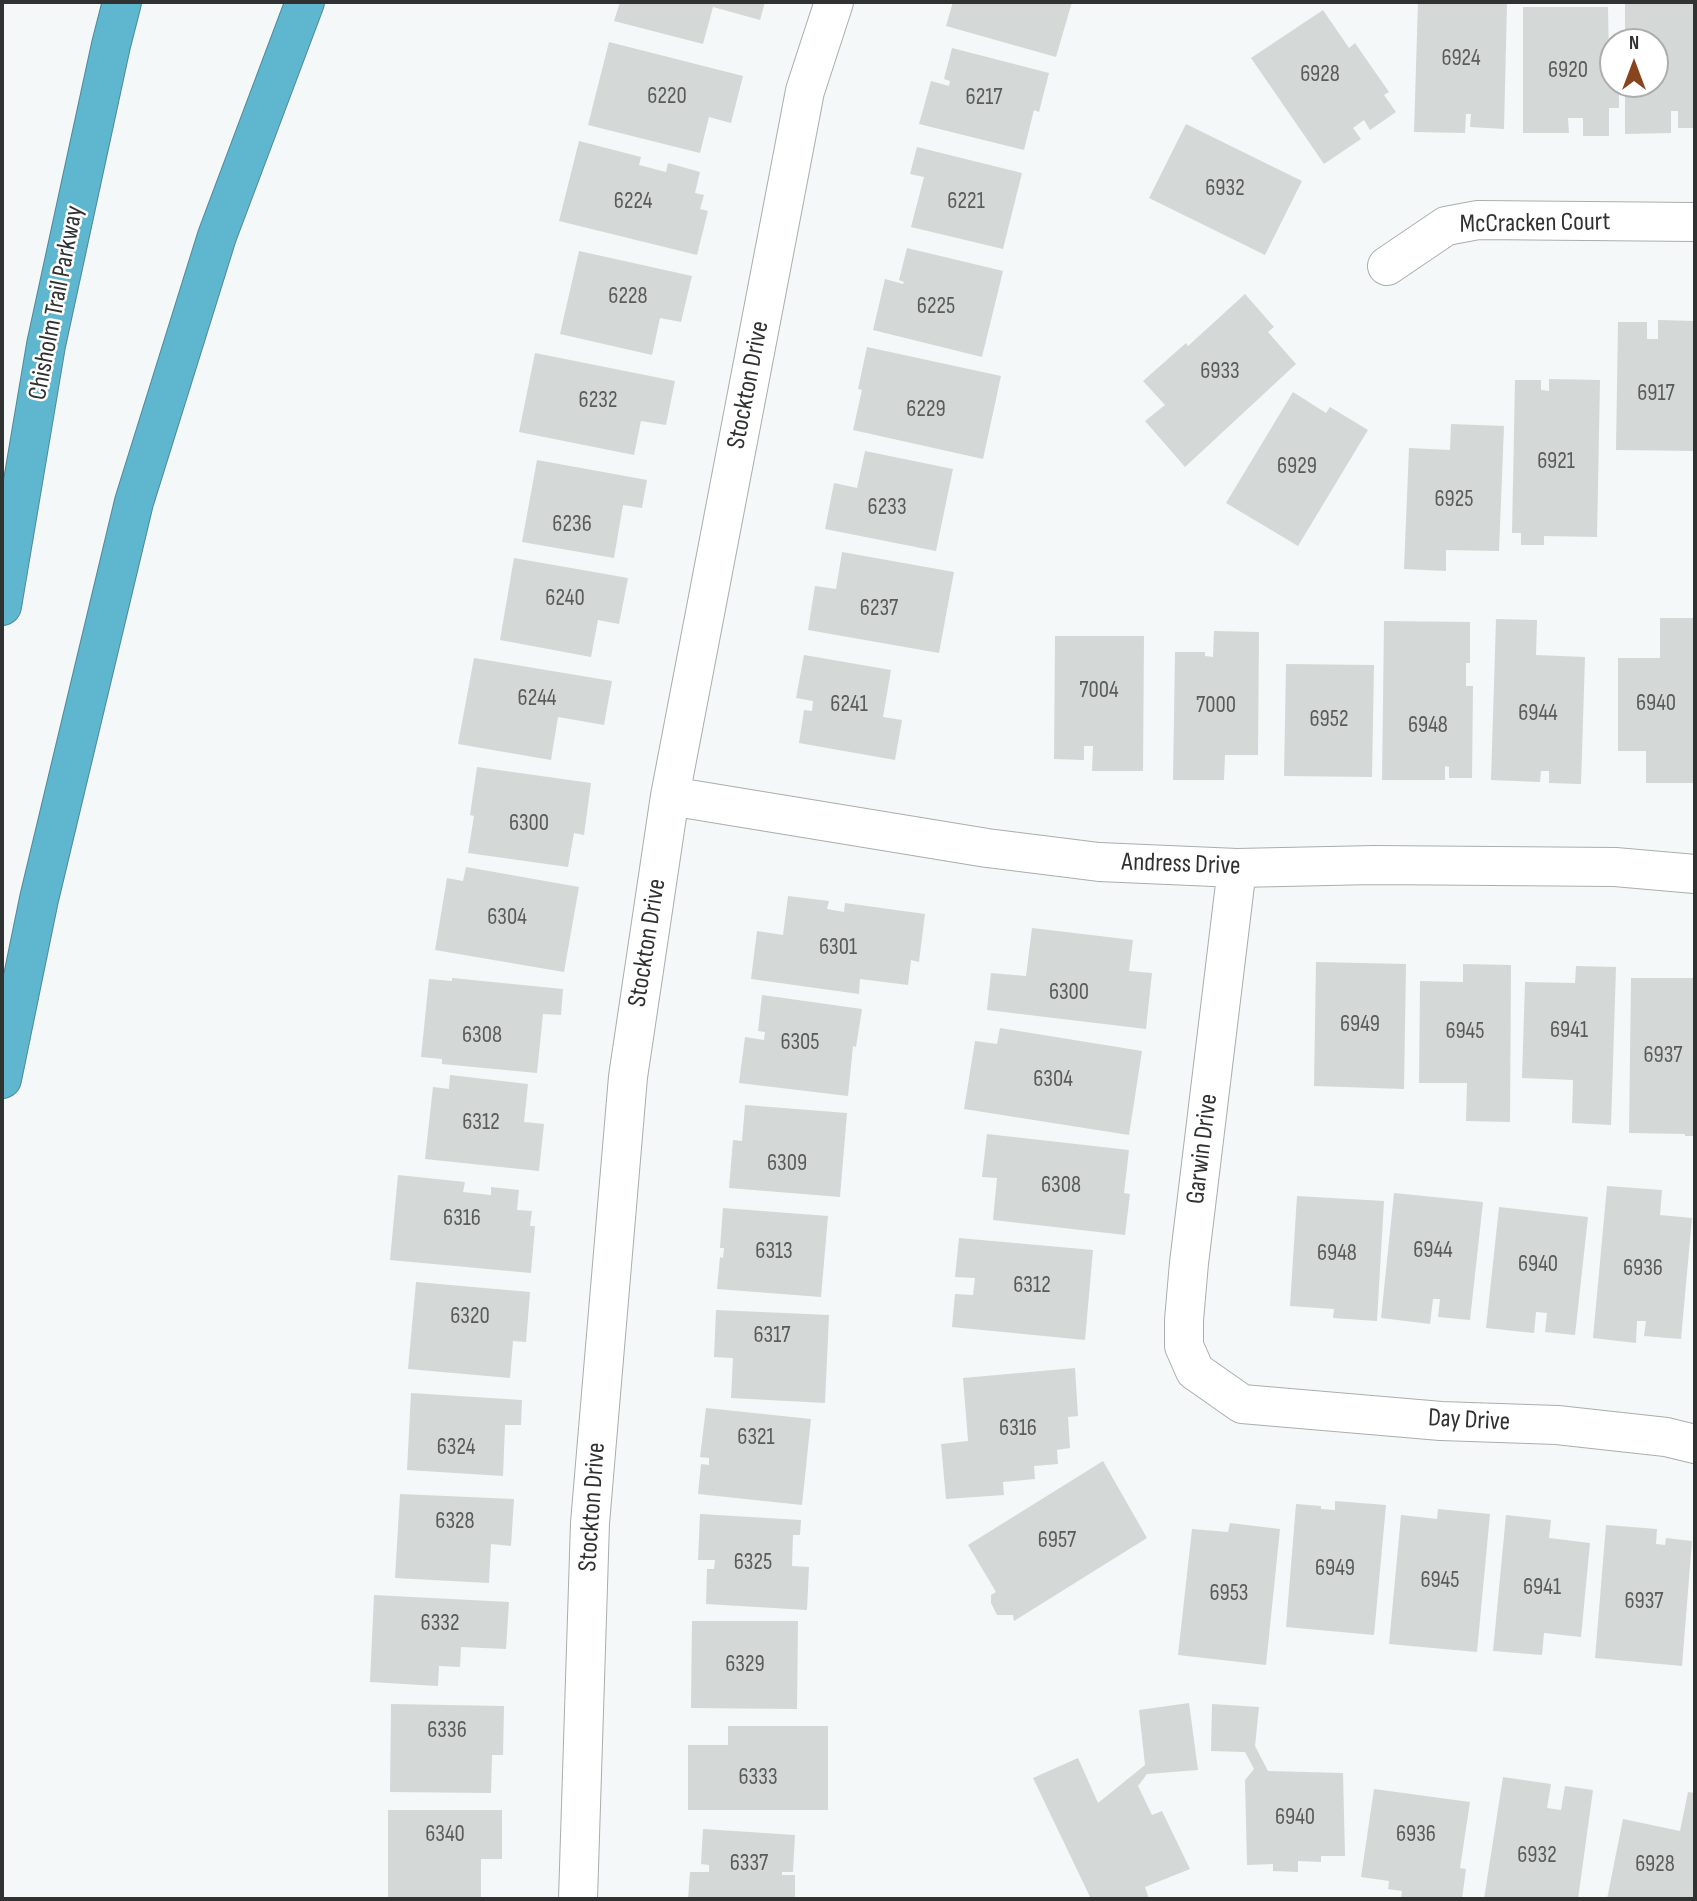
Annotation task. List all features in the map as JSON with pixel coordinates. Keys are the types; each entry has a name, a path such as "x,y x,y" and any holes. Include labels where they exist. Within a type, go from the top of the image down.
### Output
{"highway":[{"name":"Chisholm Trail Parkway","path":"2,606 46,345 122,2"},
{"path":"2,1079 39,900 134,502 217,236 305,2"}],"street":[{"name":"Stockton Drive","path":"578,1899 590,1523 628,1077 670,796 805,91 834,2"},
{"name":"McCracken Court","path":"1387,267 1446,226 1478,220 1695,222"},
{"name":"Andress Drive","path":"670,796 1000,850 1099,862 1237,868 1374,865 1602,867 1695,874"},
{"name":"Garwin Drive","path":"1237,868 1189,1263 1184,1346 1195,1371 1242,1404"},
{"name":"Day Drive","path":"1242,1404 1441,1421 1557,1425 1665,1437 1695,1444"}],"building":[{"path":"620,2 765,2 760,20 713,7 703,44 614,21"},
{"path":"953,2 1072,2 1056,57 946,26"},
{"path":"1418,2 1507,4 1504,129 1470,127 1471,114 1466,114 1465,133 1414,132"},
{"path":"1625,4 1695,4 1695,128 1678,128 1678,111 1671,111 1671,133 1625,134 1625,98 1669,98 1669,28 1625,28"},
{"path":"1523,7 1608,7 1608,28 1599,28 1599,98 1619,98 1619,108 1609,108 1609,136 1583,136 1583,118 1568,118 1569,133 1523,133"},
{"path":"1323,10 1349,48 1355,43 1389,92 1384,95 1396,112 1370,130 1364,120 1353,128 1361,139 1324,164 1251,58"},
{"path":"609,42 743,76 731,123 709,117 700,153 588,125"},
{"path":"952,48 1049,73 1039,112 1034,110 1024,150 919,124 931,81 949,86 950,81 944,79"},
{"path":"1186,124 1302,181 1265,255 1149,198"},
{"path":"579,141 641,157 639,165 666,172 668,163 700,172 695,193 704,195 700,209 708,211 697,255 559,221"},
{"path":"917,147 1022,173 1003,249 911,227 924,177 910,174"},
{"path":"907,248 1003,271 982,357 873,330 885,279 903,284 904,282 899,280"},
{"path":"579,251 692,276 681,322 660,318 652,355 560,334"},
{"path":"1245,294 1274,327 1268,332 1296,364 1185,467 1145,421 1165,405 1143,381 1186,343 1188,346"},
{"path":"1658,320 1695,321 1695,451 1616,450 1618,322 1647,322 1647,339 1658,339"},
{"path":"867,347 1001,376 983,459 853,430 862,390 858,389"},
{"path":"535,353 675,381 666,425 641,421 634,455 519,432"},
{"path":"1549,379 1600,380 1597,537 1544,536 1544,545 1521,545 1521,533 1512,533 1515,380 1541,380 1541,390 1549,391"},
{"path":"1293,392 1326,413 1330,407 1368,430 1298,546 1226,503"},
{"path":"1451,424 1504,426 1499,551 1446,550 1446,571 1404,569 1409,448 1450,450"},
{"path":"865,451 953,469 936,551 825,529 834,483 857,488"},
{"path":"537,460 647,480 642,508 623,505 614,558 522,542"},
{"path":"842,552 954,572 939,653 808,630 815,586 836,589"},
{"path":"514,558 628,578 619,624 598,620 591,657 500,640"},
{"path":"1660,618 1695,618 1695,783 1646,783 1646,751 1618,751 1618,658 1660,658"},
{"path":"1496,619 1537,620 1536,655 1585,657 1581,784 1549,783 1549,771 1541,771 1540,782 1491,780"},
{"path":"1384,621 1470,622 1470,663 1466,663 1466,686 1473,686 1472,778 1449,778 1449,767 1445,766 1445,780 1382,780"},
{"path":"1214,631 1259,632 1258,755 1225,755 1224,780 1173,780 1175,652 1205,652 1205,656 1213,657"},
{"path":"1055,636 1144,636 1143,771 1092,771 1093,746 1084,746 1084,760 1054,759"},
{"path":"804,655 891,670 883,717 902,720 895,760 799,743 804,710 812,711 813,701 796,698"},
{"path":"474,658 612,681 604,725 558,717 551,760 458,744"},
{"path":"1286,664 1374,665 1372,777 1284,776"},
{"path":"477,767 591,783 584,835 574,833 568,867 468,853 474,816 470,815"},
{"path":"466,867 579,887 564,972 435,950 447,878 463,881"},
{"path":"788,896 829,901 827,909 844,912 845,903 925,914 919,962 911,960 908,985 860,979 859,994 751,979 757,931 783,935"},
{"path":"1032,928 1133,940 1129,971 1152,973 1146,1029 987,1010 991,973 1026,976"},
{"path":"1316,962 1406,964 1404,1089 1314,1086"},
{"path":"1463,964 1511,965 1510,1122 1466,1121 1467,1083 1419,1083 1420,981 1463,982"},
{"path":"1576,966 1616,967 1611,1125 1572,1123 1573,1080 1522,1078 1525,982 1575,983"},
{"path":"452,978 563,989 561,1015 543,1014 537,1073 442,1064 442,1059 421,1057 429,979 452,981"},
{"path":"1631,978 1695,978 1695,1136 1629,1133"},
{"path":"762,995 862,1009 856,1047 853,1046 848,1096 739,1083 745,1037 764,1040 765,1032 758,1031"},
{"path":"1000,1028 1142,1051 1129,1135 964,1109 975,1041 997,1044"},
{"path":"450,1075 528,1084 524,1122 544,1124 539,1171 425,1159 433,1087 449,1089"},
{"path":"745,1105 847,1113 840,1197 729,1188 733,1140 742,1141"},
{"path":"987,1134 1129,1150 1124,1193 1130,1194 1125,1235 993,1220 997,1178 982,1177"},
{"path":"398,1175 465,1182 463,1192 491,1195 491,1187 519,1190 517,1210 532,1211 530,1226 535,1226 531,1273 390,1260"},
{"path":"1607,1186 1662,1190 1660,1215 1692,1218 1681,1339 1644,1336 1646,1321 1637,1321 1636,1343 1593,1338"},
{"path":"1394,1193 1483,1202 1470,1320 1438,1317 1440,1299 1433,1299 1430,1324 1381,1318"},
{"path":"1297,1196 1384,1201 1377,1321 1333,1318 1334,1309 1290,1306"},
{"path":"1499,1207 1588,1217 1575,1335 1545,1332 1547,1313 1536,1312 1534,1333 1486,1328"},
{"path":"723,1208 828,1216 821,1297 717,1289 720,1257 723,1258 724,1248 720,1248"},
{"path":"959,1238 1093,1250 1085,1340 952,1327 955,1294 973,1295 975,1278 955,1277"},
{"path":"416,1282 530,1292 526,1342 513,1341 510,1378 408,1369"},
{"path":"716,1310 829,1315 825,1403 731,1398 733,1358 714,1357"},
{"path":"1075,1368 1078,1416 1068,1417 1070,1448 1057,1450 1058,1464 1034,1466 1035,1479 1003,1482 1004,1495 946,1499 941,1444 968,1441 963,1378"},
{"path":"411,1393 522,1400 521,1425 505,1425 503,1476 407,1470"},
{"path":"706,1408 811,1419 802,1505 698,1494 701,1464 709,1465 709,1458 700,1457"},
{"path":"1103,1461 1147,1538 1014,1621 1013,1615 997,1615 991,1603 991,1595 996,1592 968,1545"},
{"path":"400,1494 514,1499 511,1546 491,1544 489,1583 395,1578"},
{"path":"1335,1501 1386,1505 1374,1635 1286,1627 1296,1504 1335,1510"},
{"path":"1438,1509 1490,1514 1477,1652 1389,1644 1401,1515 1437,1519"},
{"path":"700,1514 801,1520 800,1535 793,1535 792,1566 809,1567 807,1610 706,1604 707,1569 714,1569 715,1560 698,1560"},
{"path":"1506,1515 1551,1520 1549,1538 1590,1543 1581,1637 1544,1633 1542,1655 1493,1651"},
{"path":"1230,1523 1280,1529 1266,1665 1178,1655 1192,1529 1228,1532"},
{"path":"1606,1525 1657,1529 1656,1544 1665,1545 1666,1538 1692,1541 1682,1666 1595,1658"},
{"path":"374,1595 509,1602 506,1649 461,1647 460,1667 439,1666 438,1686 370,1682"},
{"path":"692,1621 798,1621 797,1709 691,1708"},
{"path":"1189,1703 1198,1770 1147,1774 1138,1786 1152,1815 1162,1811 1190,1869 1145,1887 1149,1899 1091,1899 1033,1778 1078,1758 1098,1803 1145,1765 1139,1710"},
{"path":"391,1704 504,1706 503,1755 492,1755 491,1793 390,1792"},
{"path":"1212,1704 1259,1707 1255,1746 1268,1771 1343,1773 1345,1856 1321,1856 1321,1862 1298,1861 1298,1872 1273,1871 1273,1864 1247,1865 1245,1780 1254,1769 1245,1752 1211,1751"},
{"path":"728,1726 828,1726 828,1810 688,1810 688,1745 728,1745"},
{"path":"1503,1777 1551,1784 1547,1808 1561,1810 1565,1786 1593,1790 1578,1899 1484,1899"},
{"path":"1374,1789 1470,1802 1460,1868 1466,1869 1462,1899 1401,1899 1402,1891 1388,1889 1389,1881 1361,1877"},
{"path":"1688,1792 1695,1793 1695,1899 1607,1899 1623,1819 1680,1831"},
{"path":"388,1810 502,1810 502,1859 481,1859 481,1897 388,1897"},
{"path":"703,1829 795,1835 793,1872 782,1872 782,1875 795,1875 795,1899 688,1899 690,1872 709,1872 709,1865 701,1864"}]}
